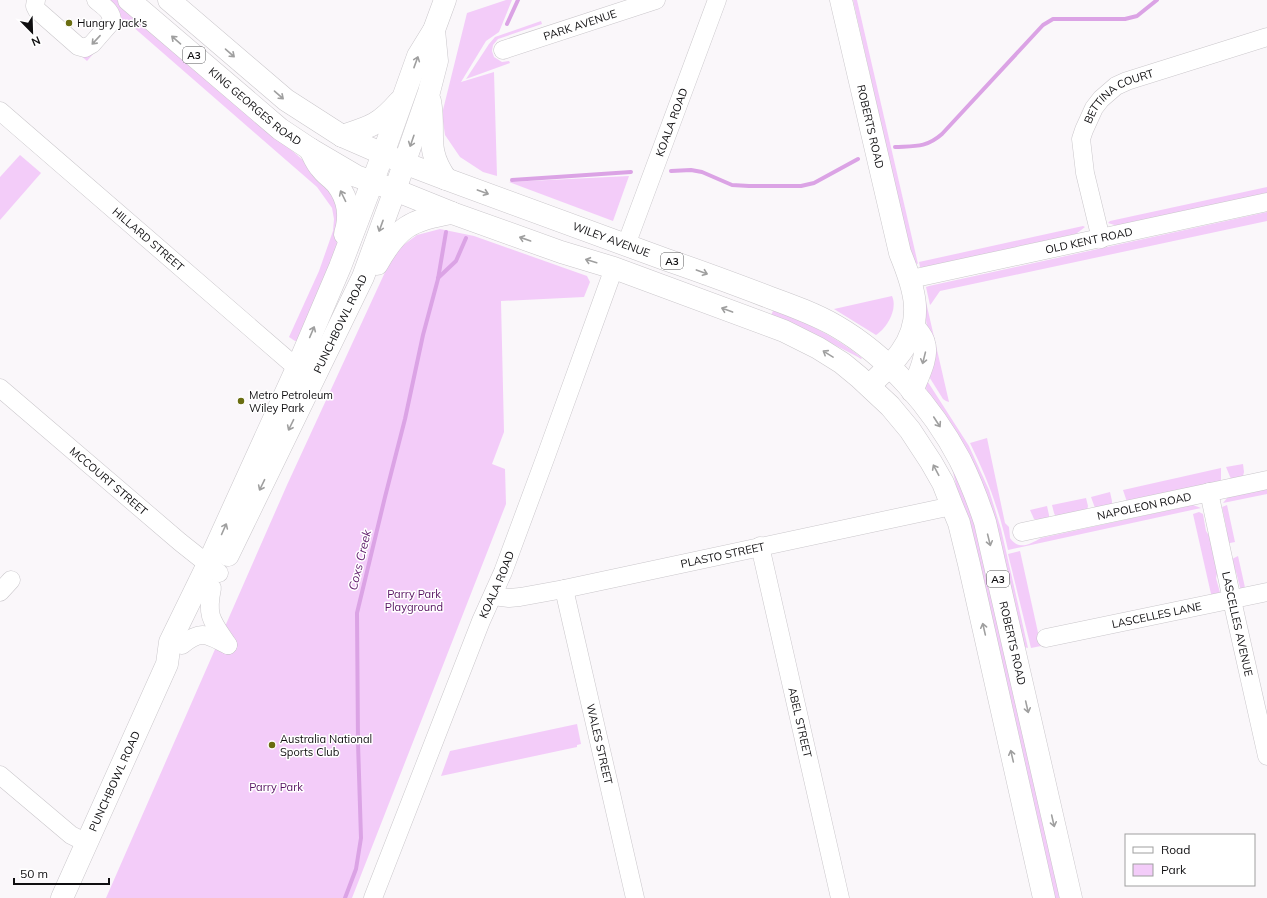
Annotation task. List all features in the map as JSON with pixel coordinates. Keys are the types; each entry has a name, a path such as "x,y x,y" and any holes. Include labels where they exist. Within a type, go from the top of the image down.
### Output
{"main road":[{"name":"KING GEORGES ROAD","path":"129,0 280,129 310,149 356,176 395,190"},
{"name":"A3","path":"169,0 286,100 342,136 404,163"},
{"name":"PUNCHBOWL ROAD","path":"62,898 167,664 182,645 213,575 297,368 340,267 418,56 434,30 445,0"},
{"name":"ROBERTS ROAD","path":"841,0 900,253 911,279 915,307 914,327 908,342 902,351 884,361 864,382"},
{"name":"PUNCHBOWL ROAD","path":"167,664 170,642 213,575 362,277 395,190 429,92 437,61 434,30"},
{"path":"429,92 432,111 431,126 433,153 439,169 446,179"},
{"path":"342,136 376,124 387,115 404,96"},
{"path":"310,149 320,168 336,184 345,197 349,210 349,223 340,246 340,267"},
{"name":"WILEY AVENUE","path":"404,163 809,312 837,327 884,361"},
{"name":"A3","path":"395,190 452,213 562,252 614,268 784,331 818,348 842,363 890,406 910,430 931,462 943,483 959,523 1044,898"},
{"path":"362,277 375,267 386,248 404,228 424,218 452,213"},
{"name":"ROBERTS ROAD","path":"884,361 902,320 904,308 900,281 900,253"},
{"path":"912,391 924,360 925,348 922,338 914,327"},
{"name":"ROBERTS ROAD","path":"884,361 931,414 960,460 974,489 985,522 1070,898"}],"street":[{"path":"35,0 37,10 78,46 85,48 92,44 112,21 110,12 96,0"},
{"name":"PARK AVENUE","path":"503,50 656,0"},
{"name":"KOALA ROAD","path":"626,245 717,0"},
{"name":"BETTINA COURT","path":"1101,239 1085,173 1081,139 1086,124 1094,108 1101,99 1116,86 1127,81 1267,38"},
{"name":"HILLARD STREET","path":"0,111 297,368"},
{"name":"OLD KENT ROAD","path":"911,279 1267,202"},
{"name":"KOALA ROAD","path":"373,898 476,635 493,596 546,456 614,268"},
{"name":"MCCOURT STREET","path":"0,388 180,542 213,575"},
{"name":"NAPOLEON ROAD","path":"1022,532 1267,480"},
{"name":"LASCELLES AVENUE","path":"1209,492 1267,756"},
{"name":"PLASTO STREET","path":"493,596 509,598 520,597 564,589 952,506"},
{"name":"ABEL STREET","path":"760,546 840,898"},
{"path":"182,645 195,636 201,635 208,636 228,645 211,618 209,606 213,575"},
{"name":"WALES STREET","path":"564,589 631,897"},
{"name":"LASCELLES LANE","path":"1046,638 1267,592"},
{"path":"0,775 71,835 87,843"}],"green space":[{"path":"101,0 117,0 318,173 340,199 338,243 297,341 289,337 319,271 333,231 334,219 332,208 317,187 124,19 87,61 79,54 115,27"},
{"path":"506,0 512,0 499,32 486,41 461,82 494,72 497,176 483,172 460,157 445,135 442,114 467,13"},
{"path":"853,0 857,0 918,264 915,263 911,256"},
{"path":"541,21 542,24 498,39 493,45 492,51 494,57 502,62 509,61 510,63 466,79 495,37"},
{"path":"20,155 41,173 0,220 0,177"},
{"path":"629,176 613,221 509,182"},
{"path":"1267,187 1267,193 1118,226 1108,223 1110,221"},
{"path":"1267,212 1267,221 940,291 930,305 926,287 929,286"},
{"path":"1083,226 1085,227 1076,234 920,267 919,262"},
{"name":"Parry Park","path":"440,229 474,236 587,276 590,282 584,297 501,301 504,432 492,464 505,469 506,504 352,898 106,898 287,485 386,270 398,249 417,235"},
{"path":"923,289 949,402 943,399 928,375 930,339 921,298"},
{"path":"892,296 894,307 890,318 884,328 876,335 834,309"},
{"path":"774,309 820,330 862,358 861,359 821,338 771,315"},
{"path":"926,379 969,446 989,490 1001,529 1028,648 1024,647 958,436 927,391 924,382"},
{"path":"987,438 1005,523 1009,527 1010,538 1017,544 1025,545 1041,538 1193,505 1201,508 1008,550 992,495 970,443"},
{"path":"1243,464 1243,476 1231,479 1226,467"},
{"path":"952,468 970,503 1058,887 1059,898 1054,898"},
{"path":"1221,468 1221,481 1127,502 1123,490"},
{"path":"1267,488 1267,494 1223,503 1228,497"},
{"path":"1110,492 1112,505 1095,508 1091,497"},
{"path":"1086,498 1088,506 1087,510 1056,517 1052,505"},
{"path":"1227,505 1235,542 1230,543 1225,543 1227,531 1222,507"},
{"path":"1047,506 1049,519 1034,519 1030,510"},
{"path":"1199,512 1203,514 1206,531 1212,540 1219,566 1216,578 1221,596 1209,599 1211,594 1193,514"},
{"path":"1020,551 1041,646 1031,648 1008,554"},
{"path":"1238,556 1246,592 1241,591 1236,572 1230,560"},
{"path":"577,724 581,744 577,745 577,747 441,776 450,751"}],"waterway":[{"name":"Coxs Creek","path":"507,24 518,0"},
{"path":"895,147 920,145 936,139 1043,25 1053,19 1125,19 1137,16 1157,0"},
{"path":"671,171 691,170 702,172 732,185 801,186 814,183 858,159"},
{"path":"512,180 631,172"},
{"name":"Coxs Creek","path":"345,898 356,869 361,838 358,743 357,613 405,419 423,335 438,279 446,232"},
{"path":"438,278 456,261 466,238"}],"place":[{"name":"Hungry Jack's","path":"69,23"},
{"name":"Metro Petroleum Wiley Park","path":"241,401"},
{"name":"Australia National Sports Club","path":"272,745"}],"park label":[{"name":"Parry Park Playground","path":"414,600"}]}
